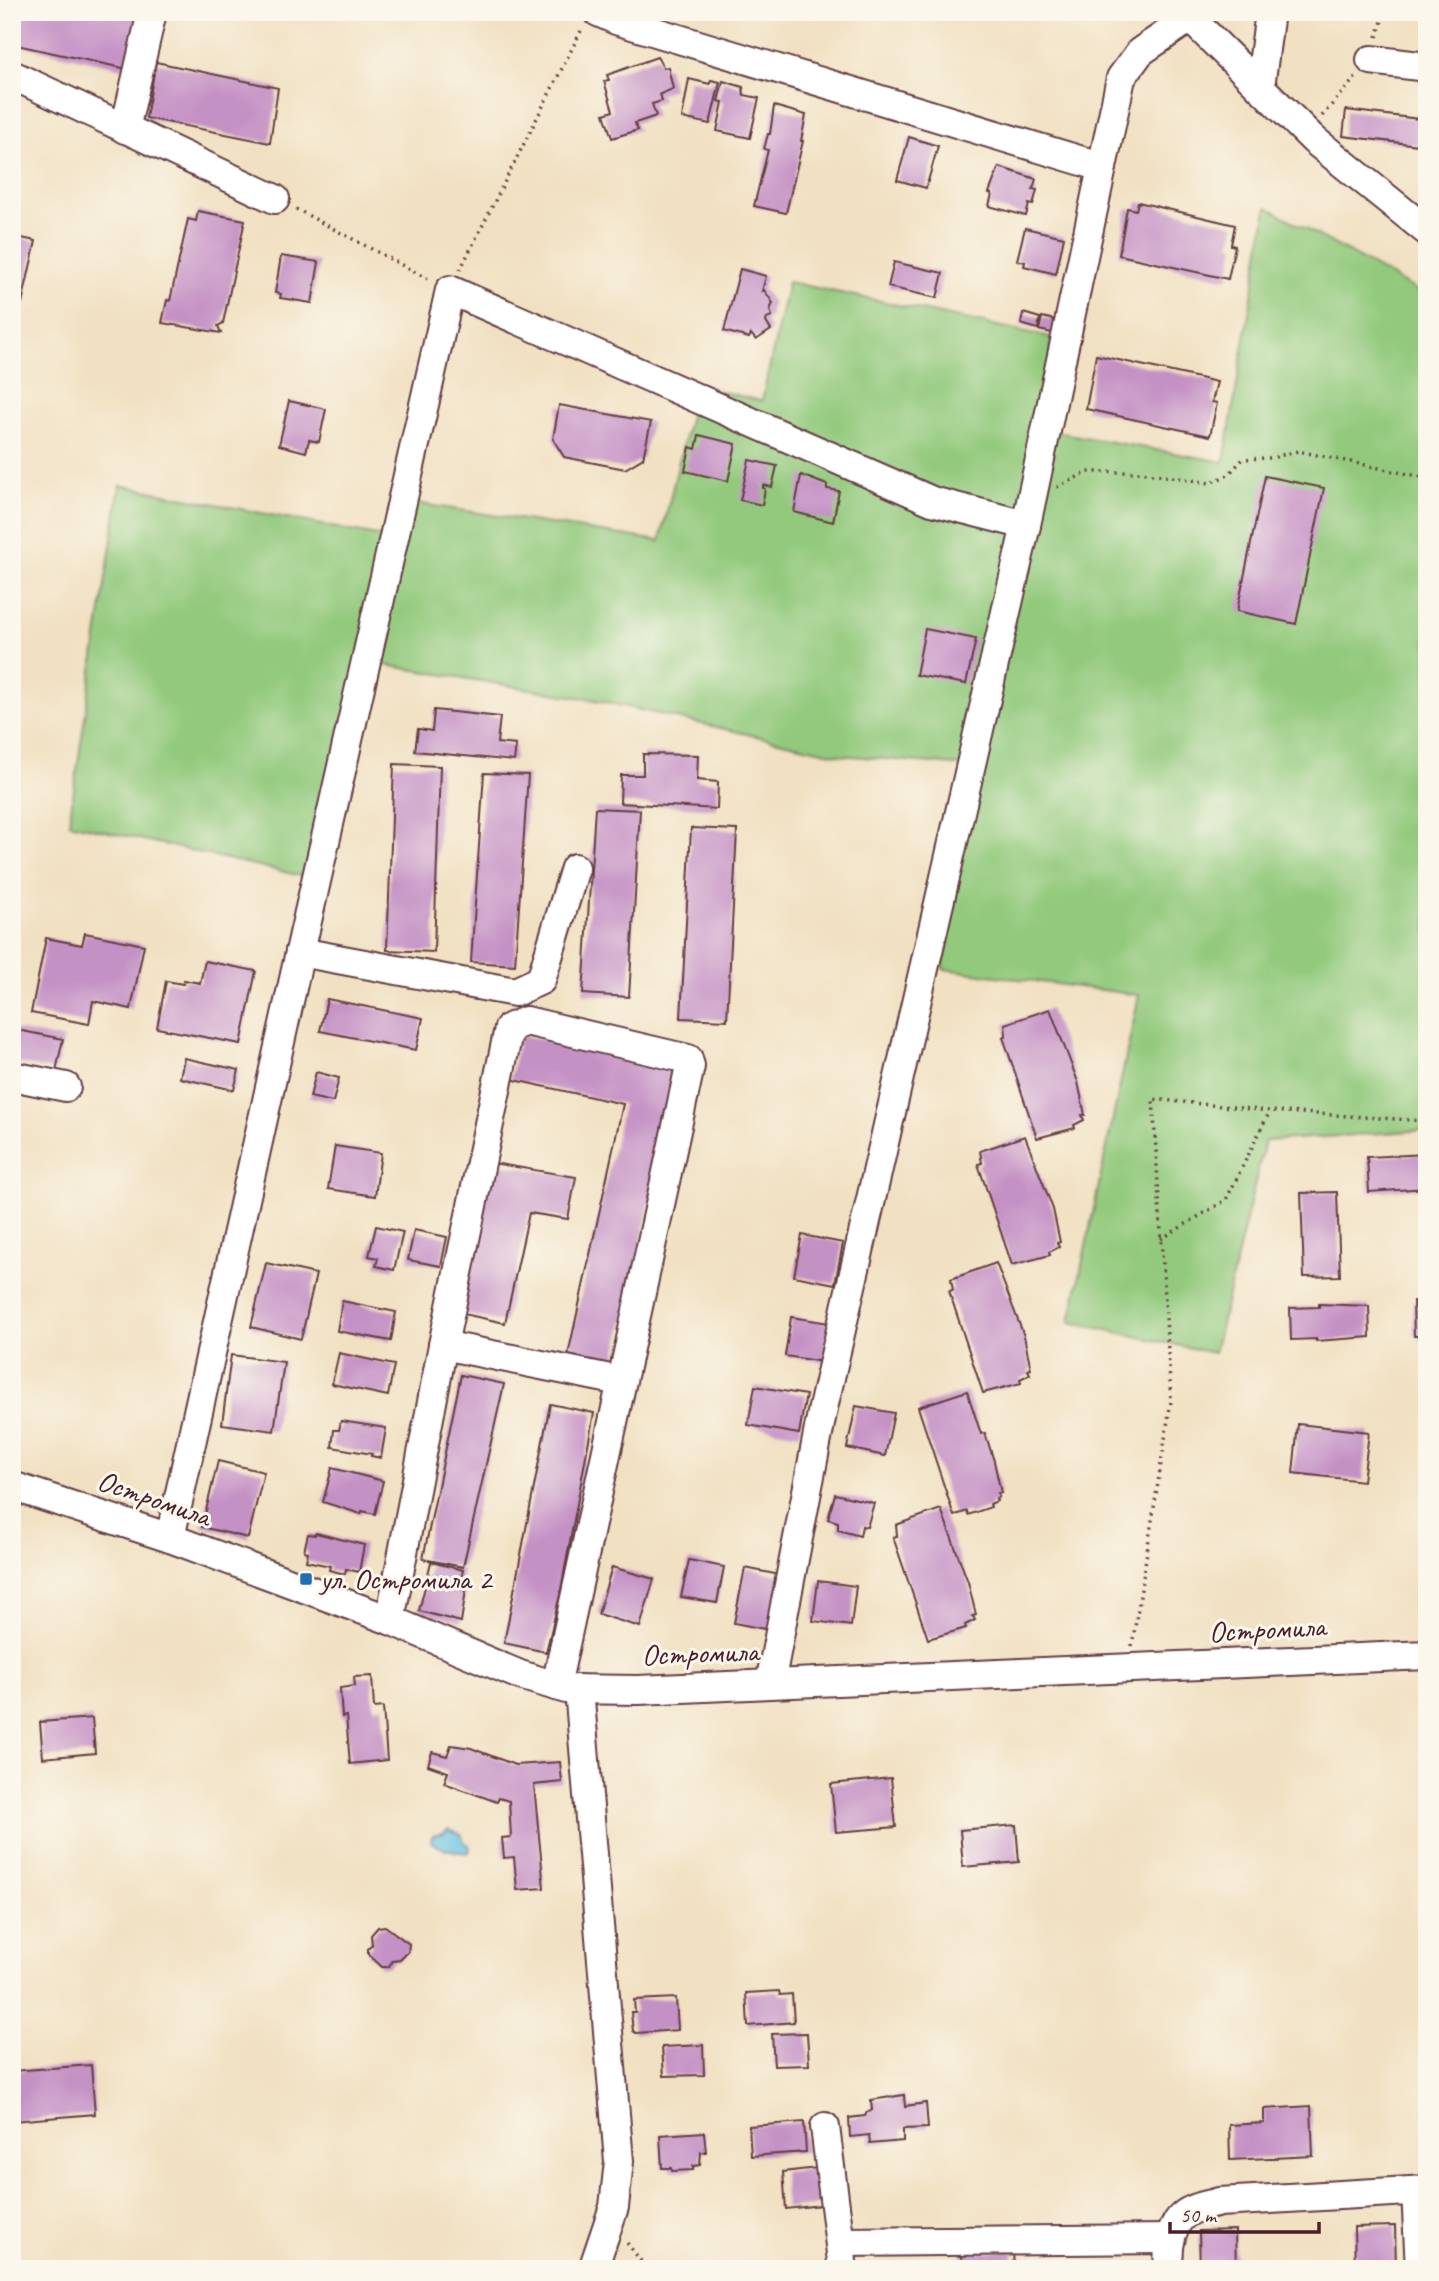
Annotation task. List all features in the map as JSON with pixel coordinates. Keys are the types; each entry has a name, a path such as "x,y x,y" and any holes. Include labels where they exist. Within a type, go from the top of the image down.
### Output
{"street":[{"path":"125,129 152,12"},
{"path":"1260,87 1270,12"},
{"path":"770,1684 823,1408 1026,525 1121,78 1140,52 1187,15 1307,133 1427,231"},
{"path":"591,18 629,24 1102,167"},
{"path":"1371,60 1427,67"},
{"path":"12,75 275,199"},
{"path":"170,1538 450,290 932,501 1026,525"},
{"path":"300,952 516,992 541,980 575,868"},
{"path":"390,1620 443,1345 509,1028 526,1021 688,1059 690,1066 620,1381 568,1687 618,2161 614,2207 593,2269"},
{"path":"12,1076 66,1087"},
{"path":"443,1345 620,1381"},
{"name":"Остромила","path":"16,1491 170,1538 390,1620 520,1675 568,1687 638,1690 1427,1655"},
{"path":"825,2127 841,2255 1170,2239"},
{"path":"1168,2269 1170,2239 1177,2221 1190,2210 1219,2202 1422,2191 1420,2269"}],"path":[{"path":"275,199 450,290 591,18"},
{"path":"1307,133 1371,60"},
{"path":"1050,491 1088,472 1141,472 1210,482 1228,475 1243,458 1271,458 1298,451 1427,478"},
{"path":"1128,1668 1171,1401 1153,1099 1270,1111 1427,1121"},
{"path":"1161,1239 1226,1200 1270,1111"}],"green space":[{"path":"1267,207 1427,296 1427,1130 1265,1141 1214,1353 1070,1322 1139,995 943,969 977,767 840,755 601,701 379,664 319,880 69,823 120,485 392,539 401,501 660,541 697,386 762,401 788,282 1050,337 1056,432 1224,462"}],"water":[{"path":"448,1829 461,1834 470,1851 467,1853 445,1849 432,1843 433,1835"}],"building":[{"path":"13,12 129,12 141,15 132,70 12,44"},
{"path":"657,57 664,68 668,67 673,89 660,94 662,101 652,104 656,116 635,123 638,130 612,138 604,114 613,111 604,81 609,80 607,75"},
{"path":"156,62 278,88 270,143 146,118"},
{"path":"689,79 710,84 711,80 720,82 710,124 682,118"},
{"path":"723,81 743,87 744,95 759,98 750,138 717,131 723,102 718,101"},
{"path":"774,106 806,115 803,141 786,213 754,206 768,150 764,149 770,134"},
{"path":"1346,110 1427,120 1427,146 1343,136"},
{"path":"909,137 938,146 926,188 897,180"},
{"path":"999,167 1036,179 1033,189 1037,190 1033,205 1029,204 1026,216 989,206 992,194 989,193"},
{"path":"1138,202 1235,225 1231,245 1235,246 1228,279 1119,255 1127,208 1136,210"},
{"path":"198,211 245,220 223,323 218,326 221,333 162,323 167,300 170,301 188,219 196,221"},
{"path":"1025,228 1064,237 1056,274 1024,266 1025,262 1017,260"},
{"path":"12,236 36,241 22,303 12,301"},
{"path":"281,256 319,262 312,303 280,298 281,294 275,293"},
{"path":"894,262 943,273 937,298 888,287"},
{"path":"740,269 766,276 762,291 764,290 773,303 770,310 772,316 767,318 766,322 771,330 756,340 751,334 749,338 724,331"},
{"path":"1023,313 1040,318 1038,329 1021,324"},
{"path":"1042,317 1060,321 1057,334 1039,330"},
{"path":"1096,355 1217,382 1212,402 1217,403 1210,436 1086,409"},
{"path":"289,401 326,409 319,442 309,440 306,452 279,445"},
{"path":"559,405 651,422 643,458 625,469 564,457 553,439"},
{"path":"699,435 736,444 728,481 685,471 690,447 696,449"},
{"path":"749,460 777,466 772,487 763,485 765,489 762,505 740,500"},
{"path":"801,475 827,485 827,489 839,491 833,522 794,512"},
{"path":"1265,476 1324,488 1296,624 1237,611"},
{"path":"925,629 976,639 966,684 916,675"},
{"path":"434,710 500,717 497,743 516,745 514,761 415,751 418,729 432,731"},
{"path":"643,754 698,755 697,780 718,782 717,809 620,803 621,775 643,775"},
{"path":"394,764 440,766 434,952 387,950"},
{"path":"484,773 528,775 515,965 471,962"},
{"path":"595,808 640,810 629,997 583,994"},
{"path":"12,815 17,816 13,834 12,834"},
{"path":"691,828 737,830 727,1020 681,1018"},
{"path":"85,933 144,945 131,1009 93,1001 89,1024 31,1013 46,938 82,945"},
{"path":"205,961 256,971 241,1044 157,1028 166,981 200,983"},
{"path":"327,999 423,1018 416,1050 320,1031"},
{"path":"1050,1009 1078,1082 1085,1115 1082,1115 1084,1120 1074,1125 1075,1128 1037,1138 1003,1037 1006,1036 1005,1024"},
{"path":"12,1029 63,1039 56,1071 12,1062"},
{"path":"520,1035 679,1069 614,1365 568,1355 623,1104 510,1079"},
{"path":"184,1058 239,1070 234,1090 180,1078"},
{"path":"316,1072 339,1078 333,1102 310,1097"},
{"path":"1025,1136 1053,1209 1060,1242 1057,1243 1059,1247 1049,1252 1050,1255 1012,1265 978,1164 982,1163 980,1151"},
{"path":"335,1146 381,1153 375,1196 328,1189"},
{"path":"1427,1154 1427,1188 1369,1192 1367,1157"},
{"path":"493,1163 576,1177 568,1219 529,1213 505,1323 459,1313"},
{"path":"1337,1192 1340,1276 1304,1277 1301,1193"},
{"path":"376,1226 403,1232 394,1270 376,1266 378,1258 369,1256"},
{"path":"414,1230 447,1237 441,1266 408,1260"},
{"path":"802,1235 843,1243 835,1284 794,1276"},
{"path":"266,1263 316,1274 301,1339 251,1327"},
{"path":"996,1263 1024,1336 1031,1369 1028,1370 1030,1374 1020,1379 1021,1383 983,1393 949,1291 953,1290 951,1279"},
{"path":"342,1301 396,1312 391,1341 337,1331"},
{"path":"1413,1301 1427,1301 1427,1341 1420,1341 1420,1336 1414,1336"},
{"path":"1319,1304 1369,1306 1370,1337 1291,1340 1290,1308 1319,1307"},
{"path":"791,1317 836,1324 830,1363 785,1356"},
{"path":"339,1353 394,1365 388,1396 332,1384"},
{"path":"231,1355 284,1362 274,1431 222,1424"},
{"path":"461,1375 504,1384 463,1567 423,1559"},
{"path":"755,1386 806,1395 799,1434 748,1425"},
{"path":"967,1391 981,1434 985,1433 1001,1493 998,1493 997,1501 990,1504 991,1507 968,1515 967,1511 954,1516 918,1407"},
{"path":"550,1404 594,1413 560,1595 546,1652 504,1643"},
{"path":"856,1406 894,1413 885,1456 847,1448"},
{"path":"341,1421 386,1428 381,1458 332,1447 334,1430 339,1430"},
{"path":"1298,1424 1369,1432 1363,1481 1293,1473"},
{"path":"218,1461 264,1472 248,1538 202,1527"},
{"path":"332,1468 383,1481 375,1514 362,1511 361,1514 323,1502"},
{"path":"835,1494 874,1503 867,1527 862,1526 860,1536 838,1530 838,1522 828,1519"},
{"path":"941,1509 968,1582 976,1615 973,1616 975,1620 965,1625 966,1628 928,1639 893,1537 897,1536 896,1525"},
{"path":"316,1533 364,1545 359,1572 346,1569 345,1574 329,1570 330,1566 306,1561 308,1552 304,1551 308,1534"},
{"path":"689,1560 724,1567 717,1603 681,1597"},
{"path":"431,1562 463,1570 459,1589 466,1590 461,1622 419,1611"},
{"path":"612,1567 654,1579 640,1627 598,1614"},
{"path":"745,1568 780,1575 770,1630 734,1623"},
{"path":"818,1581 856,1586 851,1626 813,1621"},
{"path":"372,1676 374,1708 383,1707 387,1760 350,1764 346,1716 342,1717 340,1688 355,1686 354,1677"},
{"path":"92,1718 95,1753 43,1758 40,1722"},
{"path":"451,1745 471,1748 515,1765 560,1762 562,1782 534,1785 544,1888 517,1890 514,1857 504,1858 502,1838 511,1837 509,1801 499,1798 497,1802 444,1783 448,1772 428,1765 432,1752 447,1756"},
{"path":"891,1778 896,1827 836,1832 831,1784"},
{"path":"1016,1825 1019,1862 963,1867 960,1830"},
{"path":"385,1926 409,1944 408,1952 400,1960 392,1961 388,1967 382,1967 368,1954 368,1949 372,1945 371,1935 378,1927"},
{"path":"779,1991 780,1995 792,1994 794,2022 748,2026 746,1993"},
{"path":"676,1998 678,2030 633,2031 631,2012 635,2012 634,2000"},
{"path":"807,2033 809,2065 774,2066 772,2034"},
{"path":"703,2045 704,2075 664,2076 662,2047"},
{"path":"91,2065 95,2114 13,2121 12,2071"},
{"path":"904,2095 905,2106 926,2103 928,2128 903,2129 903,2141 870,2144 869,2135 850,2137 849,2118 865,2116 872,2110 871,2100"},
{"path":"1311,2106 1313,2156 1230,2160 1229,2125 1264,2123 1264,2109"},
{"path":"804,2122 806,2152 751,2156 749,2126"},
{"path":"704,2132 706,2152 701,2152 700,2165 693,2166 693,2170 672,2171 671,2168 662,2168 660,2135"},
{"path":"817,2168 821,2205 786,2209 783,2172"},
{"path":"1395,2226 1396,2269 1355,2269 1354,2227"},
{"path":"1235,2230 1236,2268 1200,2269 1199,2231"},
{"path":"1013,2250 1014,2269 962,2269 961,2254"}],"place":[{"name":"ул. Остромила 2","path":"306,1579"}]}
